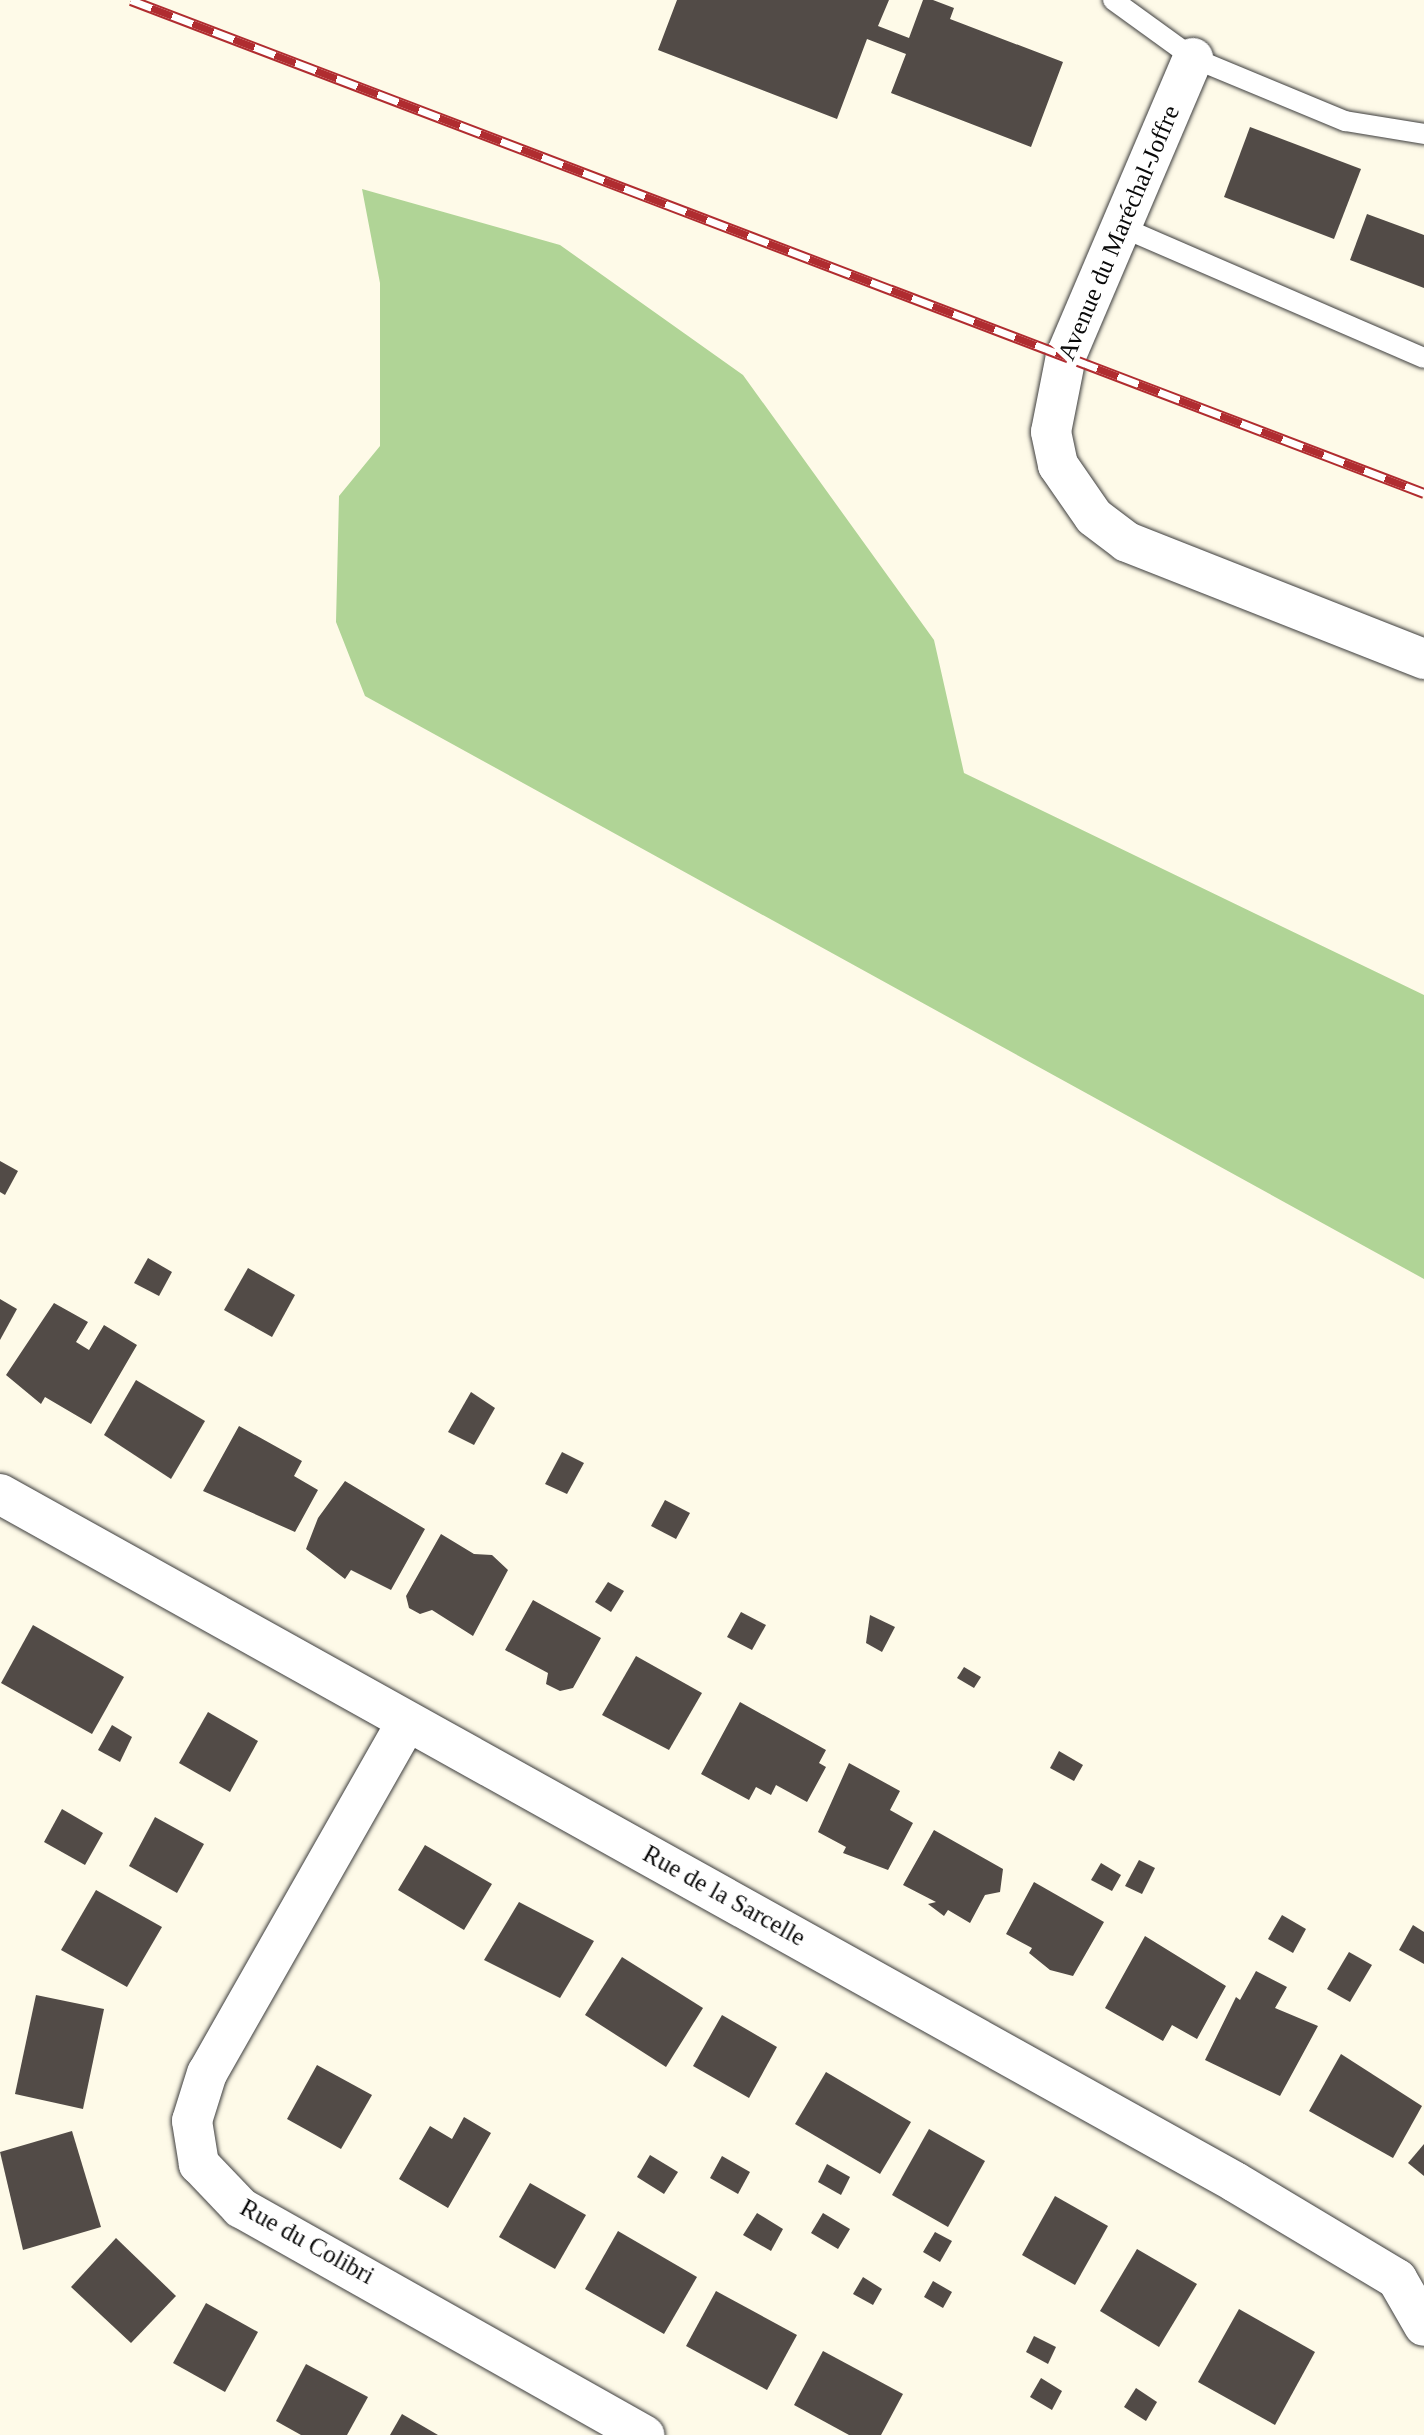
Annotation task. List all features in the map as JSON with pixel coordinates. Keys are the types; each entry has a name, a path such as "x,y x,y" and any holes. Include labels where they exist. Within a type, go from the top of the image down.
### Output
{"street":[{"name":"Avenue du Maréchal-Joffre","path":"1193,58 1119,226 1055,392 1051,432 1058,466 1072,490 1127,542 1170,563 1424,659"},
{"name":"Rue de la Sarcelle","path":"0,1494 405,1724 1234,2182 1397,2279 1424,2326"},
{"name":"Rue du Colibri","path":"405,1724 208,2073 192,2121 200,2164 240,2208 644,2435"}],"lane":[{"path":"1113,0 1193,58 1345,121 1424,134"},
{"path":"1119,226 1424,358"}],"green space":[{"path":"362,189 560,245 743,375 934,640 964,773 1424,995 1424,1279 365,696 336,622 339,496 380,446 380,283"}],"building":[{"path":"677,0 889,0 878,26 909,38 923,0 933,0 954,8 950,19 1063,62 1031,147 891,93 906,54 867,39 837,119 658,50"},
{"path":"1250,127 1361,169 1334,239 1224,197"},
{"path":"1367,214 1424,235 1424,288 1350,260"},
{"path":"0,1161 18,1171 5,1195 0,1192"},
{"path":"148,1258 172,1272 159,1296 134,1283"},
{"path":"248,1268 295,1295 272,1337 224,1310"},
{"path":"0,1299 17,1309 0,1340"},
{"path":"54,1303 88,1322 76,1342 89,1350 104,1325 137,1345 91,1424 45,1397 41,1404 6,1375"},
{"path":"136,1380 205,1421 171,1479 104,1435"},
{"path":"471,1392 495,1408 474,1445 448,1432"},
{"path":"239,1426 302,1461 294,1476 318,1490 295,1532 203,1491"},
{"path":"562,1452 584,1463 567,1494 545,1484"},
{"path":"345,1481 425,1529 391,1590 351,1570 345,1579 306,1549 318,1518"},
{"path":"665,1500 690,1513 676,1539 651,1526"},
{"path":"441,1534 474,1554 492,1555 508,1570 473,1636 432,1610 420,1614 409,1608 406,1596"},
{"path":"608,1582 624,1591 611,1612 595,1602"},
{"path":"533,1600 601,1638 573,1688 560,1691 546,1684 548,1673 505,1650"},
{"path":"741,1612 766,1625 752,1650 727,1637"},
{"path":"870,1615 895,1627 882,1652 866,1643"},
{"path":"33,1625 124,1677 92,1734 1,1683"},
{"path":"636,1656 702,1693 669,1750 602,1715"},
{"path":"964,1667 981,1677 974,1688 957,1678"},
{"path":"740,1702 826,1750 819,1763 826,1767 807,1802 776,1785 771,1795 756,1787 749,1800 701,1774"},
{"path":"208,1712 258,1741 230,1792 179,1763"},
{"path":"112,1725 132,1737 120,1762 98,1750"},
{"path":"1059,1751 1083,1765 1074,1781 1050,1768"},
{"path":"849,1763 900,1791 890,1810 913,1823 888,1870 843,1853 846,1847 818,1832"},
{"path":"62,1809 103,1833 85,1865 44,1842"},
{"path":"155,1817 204,1844 177,1893 129,1866"},
{"path":"934,1830 1003,1869 1000,1892 985,1895 970,1923 948,1910 944,1916 928,1904 936,1902 903,1885"},
{"path":"425,1845 492,1884 464,1930 398,1890"},
{"path":"1139,1860 1155,1868 1142,1894 1125,1886"},
{"path":"1101,1863 1121,1875 1112,1891 1091,1880"},
{"path":"1034,1882 1104,1922 1073,1976 1050,1970 1029,1953 1032,1948 1006,1934"},
{"path":"96,1890 162,1927 127,1987 61,1950"},
{"path":"519,1902 594,1941 560,1998 484,1960"},
{"path":"1282,1915 1306,1929 1293,1953 1268,1939"},
{"path":"1413,1925 1424,1932 1424,1964 1399,1950"},
{"path":"1145,1936 1226,1986 1197,2039 1172,2025 1163,2041 1105,2008"},
{"path":"1349,1952 1372,1965 1350,2002 1327,1989"},
{"path":"622,1957 703,2008 666,2067 585,2015"},
{"path":"1256,1971 1287,1987 1275,2008 1318,2026 1280,2096 1205,2060 1236,1997 1240,2000"},
{"path":"36,1995 104,2009 83,2109 15,2094"},
{"path":"722,2015 777,2047 749,2098 693,2066"},
{"path":"1341,2054 1422,2106 1393,2158 1309,2111"},
{"path":"317,2065 372,2095 341,2149 287,2119"},
{"path":"826,2072 911,2122 880,2174 795,2124"},
{"path":"464,2117 491,2133 448,2208 399,2179 430,2126 452,2139"},
{"path":"929,2129 985,2161 948,2227 892,2195"},
{"path":"72,2131 101,2227 23,2250 0,2152"},
{"path":"1424,2144 1424,2176 1408,2163"},
{"path":"650,2155 678,2172 664,2194 637,2177"},
{"path":"722,2156 750,2172 738,2194 710,2178"},
{"path":"827,2164 850,2177 841,2195 818,2182"},
{"path":"530,2183 586,2215 555,2269 499,2237"},
{"path":"1055,2196 1108,2226 1075,2285 1022,2255"},
{"path":"757,2213 783,2229 771,2251 743,2235"},
{"path":"823,2213 850,2229 838,2249 811,2233"},
{"path":"618,2231 697,2277 664,2334 585,2289"},
{"path":"935,2232 952,2241 940,2262 923,2252"},
{"path":"116,2238 176,2296 131,2343 71,2287"},
{"path":"1137,2249 1197,2284 1159,2347 1100,2311"},
{"path":"863,2277 882,2289 873,2305 853,2294"},
{"path":"933,2281 952,2292 943,2308 924,2297"},
{"path":"716,2291 797,2335 767,2390 686,2346"},
{"path":"206,2303 258,2332 225,2392 173,2363"},
{"path":"1239,2309 1315,2352 1275,2425 1198,2382"},
{"path":"1034,2336 1056,2347 1048,2364 1026,2352"},
{"path":"823,2351 903,2394 881,2435 849,2435 794,2405"},
{"path":"306,2364 368,2397 347,2435 301,2435 276,2421"},
{"path":"1041,2378 1062,2391 1052,2410 1030,2397"},
{"path":"1136,2388 1157,2402 1146,2421 1124,2407"},
{"path":"402,2414 438,2435 390,2435"}],"railway":[{"path":"131,0 1424,493"}]}
